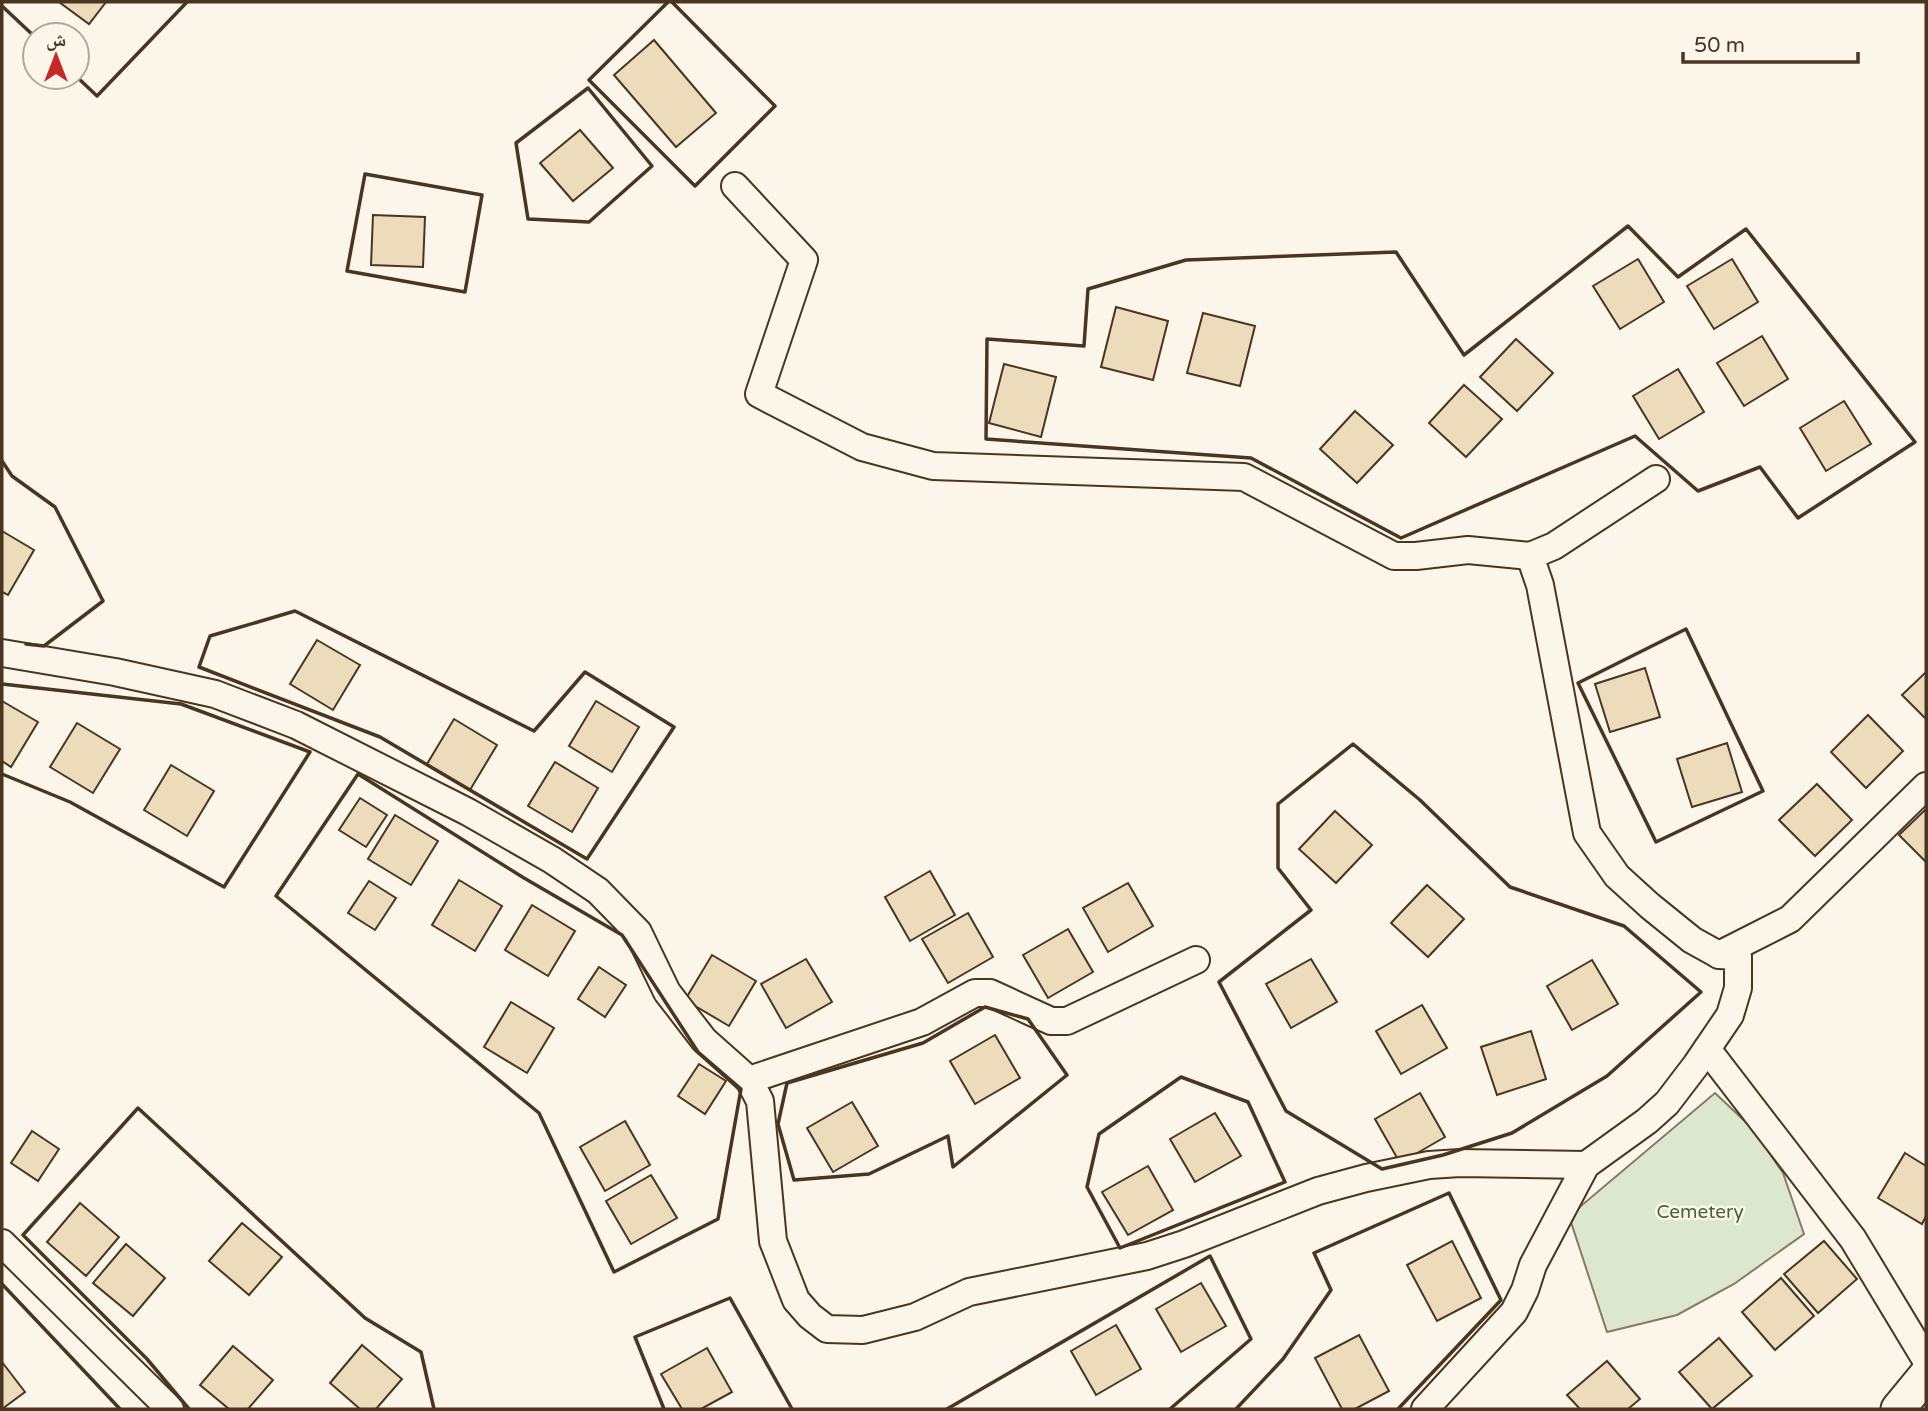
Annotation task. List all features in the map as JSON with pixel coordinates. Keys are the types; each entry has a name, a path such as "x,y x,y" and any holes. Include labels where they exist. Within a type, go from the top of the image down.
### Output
{"main road":[{"path":"1898,1409 1926,1375"}],"street":[{"path":"735,186 804,260 759,394 862,447 933,466 1244,477 1394,556 1416,556 1451,550 1530,556 1554,546 1656,479"},
{"path":"1425,1409 1514,1312 1533,1265 1586,1165 1647,1121 1667,1103 1730,1015 1738,988 1738,957 1720,955 1692,940 1650,906 1617,876 1587,833 1540,585 1530,556"},
{"path":"2,653 115,672 215,694 296,725 468,812 552,860 598,891 638,932 667,992 704,1040 749,1080 760,1101 773,1241 796,1300 810,1316 827,1329 863,1330 915,1317 970,1292 1147,1256 1318,1191 1366,1178 1429,1165 1460,1163 1586,1165"},
{"path":"1720,955 1790,919 1926,786"},
{"path":"749,1080 922,1023 975,993 990,993 1051,1021 1067,1021 1196,960"},
{"path":"1707,1049 1853,1239 1926,1360"},
{"path":"2,1243 170,1409"}],"green space":[{"name":"Cemetery","path":"1715,1093 1753,1129 1783,1173 1804,1234 1734,1284 1677,1315 1607,1332 1569,1216"}],"building":[{"path":"59,2 106,2 91,21 85,21"},
{"path":"654,40 716,113 676,147 614,75"},
{"path":"580,130 613,168 573,201 540,163"},
{"path":"373,215 425,217 423,267 371,265"},
{"path":"1638,259 1664,302 1620,329 1593,286"},
{"path":"1732,259 1758,302 1714,329 1687,286"},
{"path":"1116,307 1168,321 1153,380 1101,367"},
{"path":"1203,313 1255,326 1240,386 1187,373"},
{"path":"1762,336 1788,379 1744,406 1717,363"},
{"path":"1516,339 1553,373 1517,411 1480,377"},
{"path":"1004,364 1056,377 1041,437 989,423"},
{"path":"1678,369 1704,412 1659,439 1633,396"},
{"path":"1464,385 1502,419 1466,457 1429,423"},
{"path":"1844,401 1871,444 1826,471 1800,428"},
{"path":"1355,411 1393,445 1357,483 1320,449"},
{"path":"2,531 34,550 8,595 2,592"},
{"path":"317,640 360,665 333,710 290,684"},
{"path":"1645,668 1660,717 1610,732 1595,684"},
{"path":"1926,672 1926,719 1902,695"},
{"path":"2,701 38,722 11,767 2,761"},
{"path":"596,701 639,727 612,772 569,746"},
{"path":"1868,715 1903,751 1866,788 1831,752"},
{"path":"454,719 497,745 470,790 427,764"},
{"path":"77,723 120,749 93,793 50,767"},
{"path":"1727,743 1742,792 1692,807 1677,759"},
{"path":"555,762 598,788 572,832 528,806"},
{"path":"171,765 214,791 187,836 144,810"},
{"path":"1817,784 1852,820 1815,856 1779,820"},
{"path":"360,798 387,815 366,847 339,830"},
{"path":"1926,809 1926,862 1899,835"},
{"path":"1335,811 1372,845 1336,883 1299,849"},
{"path":"395,815 438,841 411,885 368,859"},
{"path":"930,871 955,915 910,941 885,897"},
{"path":"459,880 502,906 475,951 432,925"},
{"path":"369,881 396,898 375,930 348,913"},
{"path":"1128,883 1153,926 1108,952 1083,908"},
{"path":"1427,885 1464,919 1428,957 1391,923"},
{"path":"532,905 575,931 548,976 505,950"},
{"path":"968,913 993,957 948,983 922,939"},
{"path":"1068,929 1093,972 1048,998 1023,955"},
{"path":"712,955 756,981 729,1026 685,1000"},
{"path":"806,959 832,1002 786,1028 761,984"},
{"path":"1311,959 1337,1002 1291,1028 1266,984"},
{"path":"1592,960 1618,1004 1572,1030 1547,986"},
{"path":"599,967 626,985 605,1017 578,999"},
{"path":"511,1002 554,1028 527,1073 484,1047"},
{"path":"1422,1005 1447,1048 1401,1074 1376,1031"},
{"path":"1531,1031 1546,1079 1497,1095 1481,1047"},
{"path":"995,1035 1020,1078 975,1104 950,1061"},
{"path":"699,1064 726,1081 705,1114 678,1096"},
{"path":"1420,1093 1445,1137 1400,1163 1375,1119"},
{"path":"852,1102 878,1146 833,1172 807,1128"},
{"path":"1215,1113 1241,1156 1195,1182 1170,1139"},
{"path":"625,1121 650,1165 605,1191 580,1147"},
{"path":"32,1131 59,1149 38,1181 11,1163"},
{"path":"1905,1153 1926,1166 1926,1216 1922,1224 1878,1198"},
{"path":"1148,1166 1173,1210 1128,1235 1102,1192"},
{"path":"651,1175 677,1218 631,1244 606,1201"},
{"path":"80,1203 119,1237 86,1276 47,1242"},
{"path":"242,1223 282,1257 249,1295 209,1261"},
{"path":"1452,1241 1481,1298 1437,1321 1407,1265"},
{"path":"1824,1241 1857,1279 1818,1313 1784,1274"},
{"path":"126,1244 165,1278 133,1316 93,1283"},
{"path":"1781,1278 1814,1316 1775,1350 1742,1312"},
{"path":"1201,1283 1226,1326 1181,1352 1156,1309"},
{"path":"1116,1325 1141,1369 1096,1395 1071,1351"},
{"path":"1359,1335 1389,1391 1355,1409 1342,1409 1315,1358"},
{"path":"1719,1338 1752,1376 1712,1409 1679,1372"},
{"path":"362,1345 402,1379 376,1409 360,1409 330,1383"},
{"path":"233,1346 273,1380 248,1409 229,1409 200,1385"},
{"path":"707,1348 732,1392 701,1409 682,1409 661,1374"},
{"path":"1607,1361 1640,1399 1628,1409 1580,1409 1567,1395"},
{"path":"2,1362 25,1392 2,1409"}],"wall":[{"path":"91,90 97,96 187,2"},
{"path":"668,2 589,80 695,186 775,106 672,2"},
{"path":"2,6 21,24"},
{"path":"588,88 652,166 589,222 528,219 516,143 588,88"},
{"path":"365,174 482,195 465,292 347,271 365,174"},
{"path":"1628,226 1678,277 1746,229 1915,442 1798,518 1760,467 1698,491 1635,436 1401,538 1251,458 986,439 987,339 1084,346 1088,289 1186,260 1396,252 1464,355 1628,226"},
{"path":"2,461 12,476 55,507 103,601 44,646 26,644"},
{"path":"295,611 534,731 585,672 674,727 587,859 380,737 199,667 210,636 295,611"},
{"path":"1686,629 1763,791 1656,842 1578,683 1686,629"},
{"path":"2,684 181,704 310,752 224,887 70,802 2,774"},
{"path":"1353,744 1420,800 1510,887 1624,926 1701,992 1607,1076 1512,1133 1443,1155 1382,1169 1286,1111 1219,982 1311,910 1278,868 1278,804 1353,744"},
{"path":"358,774 524,878 622,935 698,1052 741,1089 718,1219 614,1272 539,1113 276,896 358,774"},
{"path":"985,1007 1028,1019 1067,1075 953,1167 948,1136 869,1174 794,1180 778,1124 787,1083 923,1043 985,1007"},
{"path":"1181,1077 1248,1102 1285,1182 1120,1248 1087,1187 1099,1134 1181,1077"},
{"path":"189,1409 147,1359 23,1235 138,1108 365,1318 421,1352 434,1409"},
{"path":"1236,1409 1283,1359 1331,1290 1314,1253 1449,1193 1501,1300 1398,1409"},
{"path":"947,1409 1210,1256 1251,1339 1170,1409"},
{"path":"2,1284 120,1409"},
{"path":"664,1409 635,1337 730,1298 792,1409"}]}
